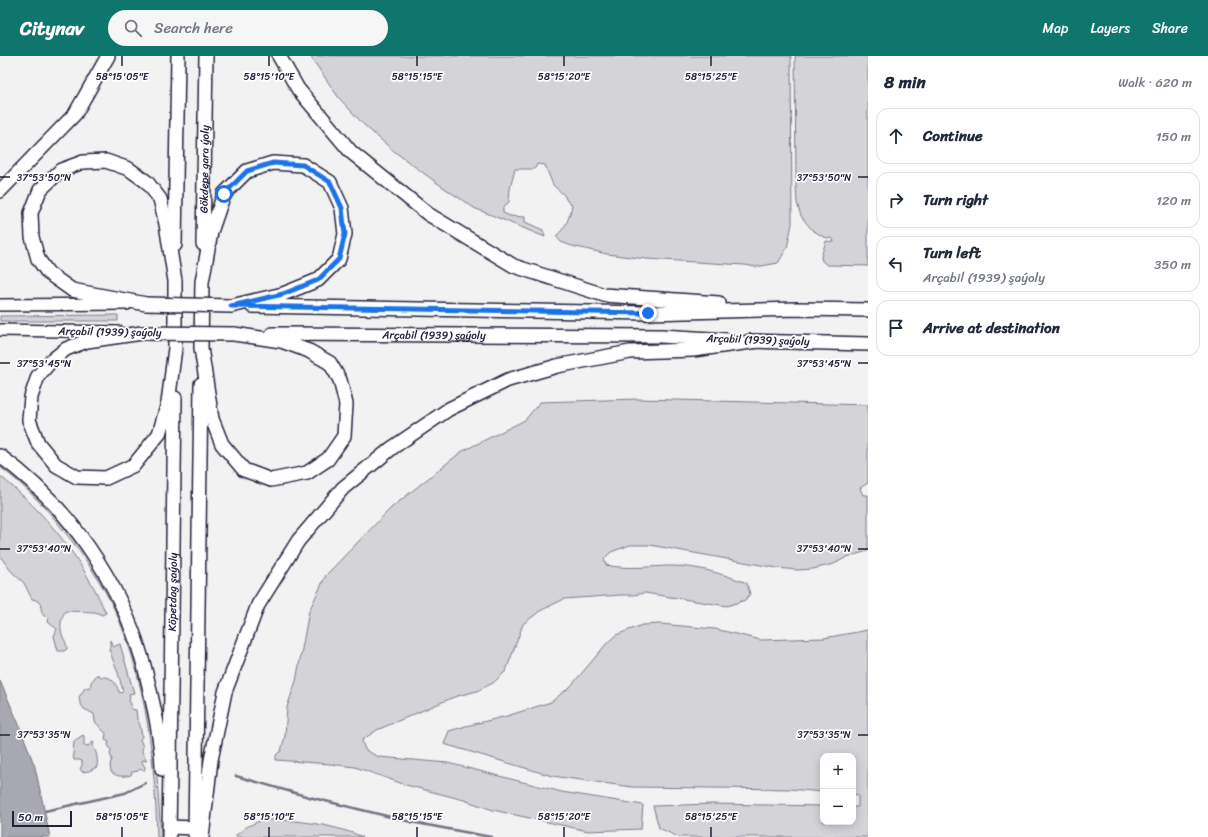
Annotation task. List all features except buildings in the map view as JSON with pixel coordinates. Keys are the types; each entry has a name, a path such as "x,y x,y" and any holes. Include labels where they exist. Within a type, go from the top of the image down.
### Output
{"main road":[{"path":"0,191 75,114 108,56"},
{"path":"142,333 87,341 66,349 38,376 31,397 29,420 38,443 56,465 77,477 106,478 134,465 159,434 168,404 175,348 178,56"},
{"name":"Gökdepe gara ýoly","path":"202,282 206,56"},
{"path":"279,56 298,89 351,152 428,214 514,266 604,295 798,309"},
{"path":"175,281 166,224 160,199 147,182 129,169 106,161 83,162 60,170 40,190 31,213 32,237 38,259 48,273 72,290 146,304 648,313 798,309 868,310"},
{"path":"197,834 202,282 211,232 224,194 247,171 273,163 303,165 330,182 342,208 345,234 339,259 318,280 283,294 231,306"},
{"name":"Arçabil (1939) şaýoly","path":"142,333 661,336 758,341 868,344"},
{"path":"201,348 212,419 222,444 244,470 271,480 306,473 328,459 344,436 346,404 340,380 330,364 309,351 281,341 234,334"},
{"path":"197,834 225,692 258,605 298,541 343,488 392,448 450,409 508,380 557,366 630,352 693,350 758,341"},
{"name":"Köpetdag şaýoly","path":"168,834 175,348"},
{"path":"0,456 13,465 41,491 67,520 100,566 117,597 132,630 143,661 151,693 162,754 168,834 197,834"}],"street":[{"path":"0,305 146,304"},
{"path":"798,309 868,306"},
{"name":"Arçabil (1939) şaýoly","path":"0,330 142,333"}],"shaded area":[{"path":"310,56 791,56 792,224 787,248 778,263 756,267 646,259 607,254 572,246 561,242 556,236 567,222 572,204 567,201 564,195 553,185 545,165 537,164 535,169 515,169 510,189 509,202 503,207 503,213 510,216 525,217 525,222 543,230 545,237 474,208 395,152 364,125 339,98"},
{"path":"795,56 868,56 868,266 827,265 822,261 821,257 826,241 834,242 833,239 824,237 812,230 801,216 797,203 796,186"},
{"path":"118,315 118,321 0,321 0,316"},
{"path":"638,399 868,405 868,483 860,488 863,495 868,495 868,551 847,557 834,564 813,569 797,570 777,568 650,545 630,545 611,552 604,559 606,565 631,568 664,566 692,567 747,583 750,594 745,600 727,606 645,593 564,599 540,611 523,624 506,671 493,683 477,691 454,697 377,730 362,740 365,750 379,757 448,763 562,792 643,805 641,829 588,831 493,810 464,800 406,785 355,767 276,760 276,755 281,751 285,736 287,707 296,681 309,611 326,575 391,508 461,452 525,420 540,402"},
{"path":"0,463 38,496 60,520 83,549 102,580 119,613 133,647 149,707 155,746 161,837 157,837 154,781 148,724 136,669 117,615 100,582 72,541 50,513 18,481 0,467"},
{"path":"0,476 39,512 73,553 95,590 106,613 102,615 95,612 65,611 61,627 67,647 64,651 58,651 54,636 57,629 48,622 49,618 44,616 42,613 40,603 32,599 24,583 11,571 0,556"},
{"path":"660,624 715,629 761,640 824,638 868,630 868,837 678,837 659,828 653,806 711,804 820,806 820,825 856,825 858,795 856,795 856,753 820,753 820,792 790,789 632,787 552,776 444,744 449,731 507,716 551,702 571,686 608,642 616,635 642,625"},
{"path":"110,640 113,647 120,644 134,693 129,694 131,709 136,710 142,737 140,739 143,747 142,751 146,758 146,761 142,760 145,767 144,771 140,769 132,772 131,775 125,776 118,776 111,772 111,750 108,745 109,742 105,740 106,733 95,722 94,714 84,709 80,703 79,697 85,688 90,687 91,682 96,675 111,679 115,683 119,692 121,693 123,691 109,649"},
{"path":"0,681 18,722 35,767 50,837 0,837"},
{"path":"83,735 84,745 88,746 94,741 93,747 96,754 97,767 89,771 82,772 80,768 82,766 82,761 74,760 73,754 74,741"},
{"path":"262,820 287,820 313,823 351,832 363,837 236,837 236,835 248,826"}],"waterway":[{"path":"236,776 309,797 411,822 491,837"},
{"path":"45,811 125,793 145,783"}],"route":[{"path":"224,194 247,171 273,163 303,165 330,182 342,208 345,234 339,259 318,280 283,294 231,306 648,313"}]}
